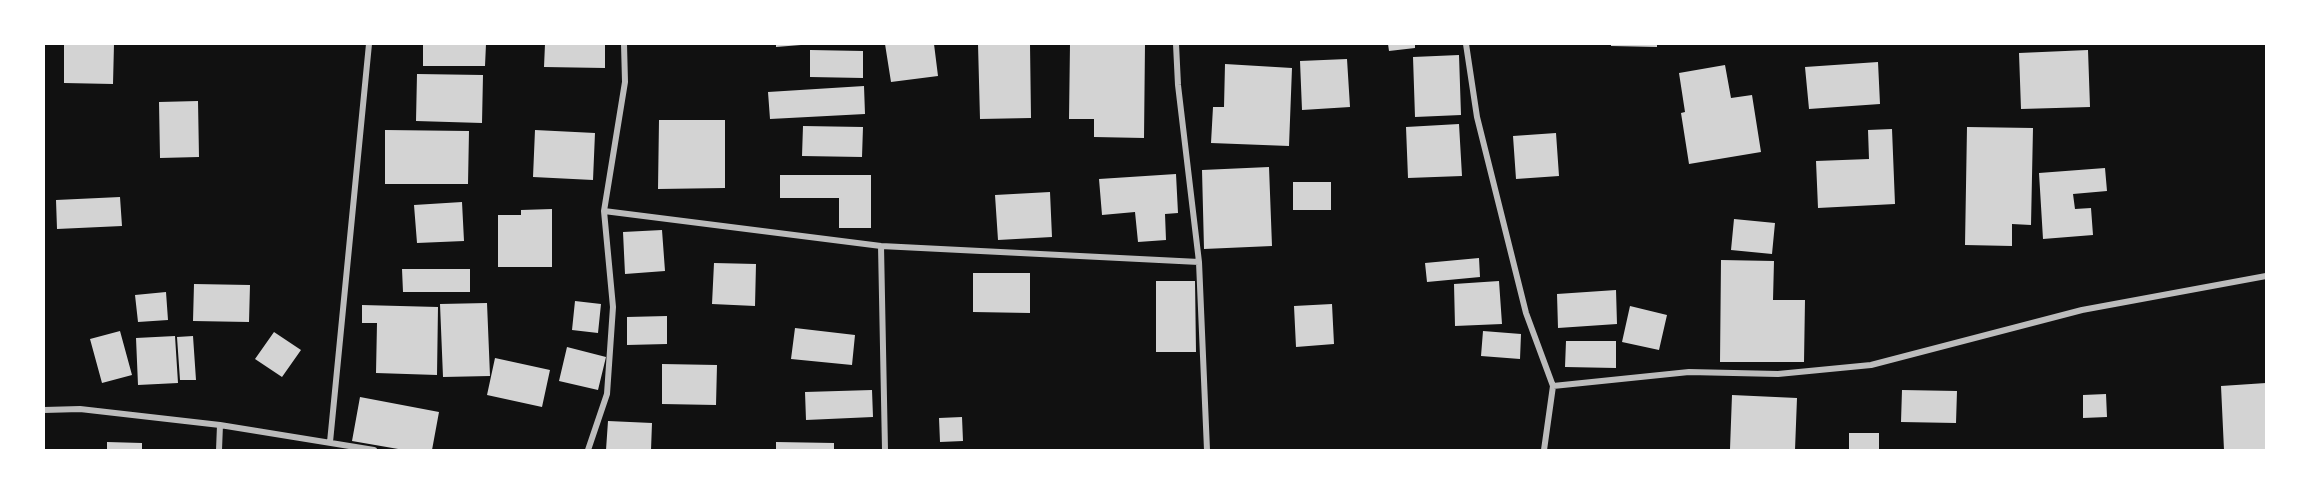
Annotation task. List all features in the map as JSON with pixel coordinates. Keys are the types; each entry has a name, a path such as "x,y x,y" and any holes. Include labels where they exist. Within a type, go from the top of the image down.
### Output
{"street":[{"path":"330,442 369,44"},
{"path":"588,450 607,394 613,307 604,211 625,82 624,44"},
{"path":"1176,44 1178,85 1199,262 1207,450"},
{"path":"1466,44 1477,117 1526,313 1553,386 1544,450"},
{"path":"604,211 881,246 1199,262"},
{"path":"881,246 885,450"},
{"path":"1553,386 1689,372 1778,374 1871,365 2082,310 2266,276"},
{"path":"44,410 80,409 220,425 374,450"},
{"path":"219,450 220,425"}],"building":[{"path":"64,44 114,44 113,84 64,83"},
{"path":"423,44 486,44 485,66 423,66"},
{"path":"545,44 605,44 605,68 544,67"},
{"path":"776,44 801,44 801,45 776,47"},
{"path":"885,44 934,44 938,76 891,82"},
{"path":"978,44 1030,44 1031,118 980,119"},
{"path":"1070,44 1145,44 1144,138 1094,137 1094,119 1069,119"},
{"path":"1388,44 1415,44 1415,48 1389,51"},
{"path":"1611,44 1657,44 1657,47 1611,46"},
{"path":"810,50 863,51 863,78 810,77"},
{"path":"2088,50 2090,107 2021,109 2019,53"},
{"path":"1459,55 1461,115 1415,117 1413,57"},
{"path":"1347,59 1350,107 1302,110 1300,61"},
{"path":"1878,62 1880,104 1809,109 1805,67"},
{"path":"1225,64 1292,68 1289,146 1211,143 1213,107 1224,107"},
{"path":"1725,65 1731,98 1752,95 1761,152 1689,164 1681,113 1685,112 1679,73"},
{"path":"417,74 483,75 482,123 416,121"},
{"path":"864,86 865,114 770,119 768,92"},
{"path":"198,101 199,157 160,158 159,102"},
{"path":"659,120 725,120 725,188 658,189"},
{"path":"1459,124 1462,176 1408,178 1406,127"},
{"path":"803,126 863,127 862,157 802,156"},
{"path":"1967,127 2033,128 2031,225 2012,224 2012,246 1965,245"},
{"path":"1892,129 1895,204 1818,208 1816,161 1869,159 1868,130"},
{"path":"385,130 469,131 468,184 385,184"},
{"path":"535,130 595,133 593,180 533,177"},
{"path":"1556,133 1559,176 1516,179 1513,136"},
{"path":"1269,167 1272,246 1204,249 1202,170"},
{"path":"2105,168 2107,191 2073,194 2075,209 2091,208 2093,235 2043,239 2039,173"},
{"path":"1176,174 1178,213 1165,214 1166,240 1138,242 1135,212 1102,215 1099,179"},
{"path":"780,175 871,175 871,228 839,228 839,198 780,198"},
{"path":"1293,182 1331,182 1331,210 1293,210"},
{"path":"1050,192 1052,237 998,240 995,195"},
{"path":"120,197 122,226 57,229 56,200"},
{"path":"462,202 464,241 417,243 414,205"},
{"path":"552,209 552,267 498,267 498,215 521,215 521,210"},
{"path":"1734,219 1775,223 1772,254 1731,250"},
{"path":"662,230 665,271 625,274 623,232"},
{"path":"1479,258 1480,277 1427,282 1425,263"},
{"path":"1721,260 1774,261 1773,300 1805,300 1804,362 1720,362"},
{"path":"714,263 756,264 755,306 712,304"},
{"path":"402,269 470,269 470,292 403,292"},
{"path":"973,273 1030,273 1030,313 973,312"},
{"path":"1156,281 1195,281 1196,352 1156,352"},
{"path":"1499,281 1502,324 1455,326 1454,284"},
{"path":"194,284 250,285 249,322 193,321"},
{"path":"1616,290 1617,324 1558,328 1557,294"},
{"path":"166,292 168,320 138,322 135,295"},
{"path":"575,301 601,304 598,333 572,330"},
{"path":"487,303 490,376 443,377 440,304"},
{"path":"1332,304 1334,344 1296,347 1294,306"},
{"path":"362,305 438,307 437,375 376,373 377,323 362,323"},
{"path":"1630,306 1667,315 1659,350 1622,342"},
{"path":"667,316 667,344 627,345 627,317"},
{"path":"795,328 855,335 852,365 791,359"},
{"path":"120,331 132,375 102,383 90,339"},
{"path":"1483,331 1521,334 1520,359 1481,356"},
{"path":"274,332 301,350 282,377 255,359"},
{"path":"175,336 178,383 138,385 136,338"},
{"path":"193,336 196,380 180,380 177,337"},
{"path":"1566,341 1616,341 1616,368 1565,367"},
{"path":"567,347 606,357 598,390 559,381"},
{"path":"495,358 550,370 542,407 487,395"},
{"path":"662,364 717,365 716,405 662,404"},
{"path":"2266,383 2266,450 2224,450 2221,386"},
{"path":"872,390 873,417 806,420 805,392"},
{"path":"1902,390 1957,391 1956,423 1901,422"},
{"path":"2106,394 2107,417 2083,418 2083,395"},
{"path":"1732,395 1797,398 1795,450 1730,449"},
{"path":"360,397 439,412 432,450 404,450 352,441"},
{"path":"962,417 963,441 940,442 939,418"},
{"path":"608,421 652,423 651,450 606,450"},
{"path":"1849,433 1879,433 1879,450 1849,450"},
{"path":"107,442 142,443 142,450 107,450"},
{"path":"776,442 834,443 834,450 776,450"}]}
